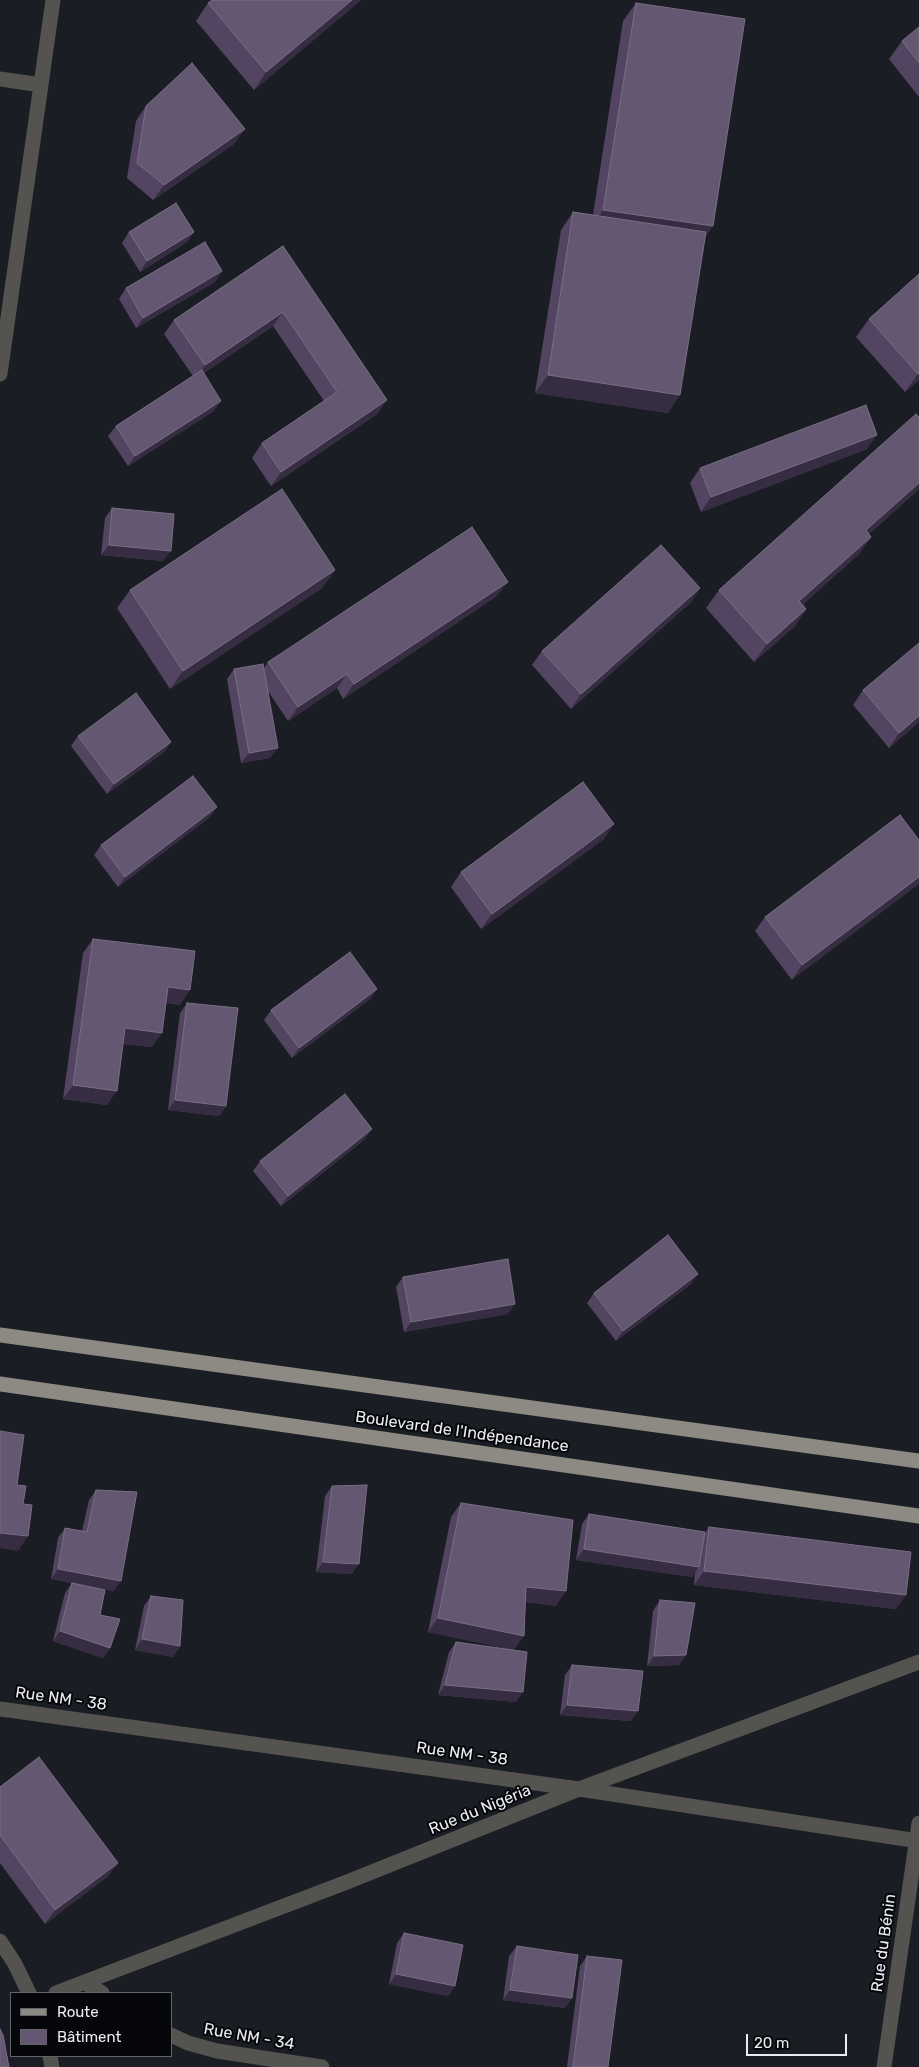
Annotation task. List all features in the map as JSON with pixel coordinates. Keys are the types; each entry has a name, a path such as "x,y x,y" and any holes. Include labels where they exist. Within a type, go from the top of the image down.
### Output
{"main road":[{"name":"Boulevard de l'Indépendance","path":"0,1335 919,1461"},
{"name":"Boulevard de l'Indépendance","path":"0,1384 919,1516"}],"street":[{"path":"0,374 53,0"},
{"path":"0,79 41,85"},
{"name":"Rue du Nigéria","path":"59,1992 347,1882 579,1789 919,1662"},
{"name":"Rue NM - 38","path":"0,1708 579,1789 918,1841"},
{"name":"Rue du Bénin","path":"884,2067 918,1841 919,1823"},
{"path":"0,1941 15,1964 29,1992"},
{"path":"84,1982 100,1992"},
{"name":"Rue NM - 34","path":"172,2036 217,2051 322,2067"}],"building":[{"path":"212,0 352,0 266,72 208,3"},
{"path":"636,3 745,19 713,226 603,210"},
{"path":"919,27 919,63 902,41"},
{"path":"192,63 245,129 164,185 137,163 146,106"},
{"path":"176,203 194,232 147,261 129,232"},
{"path":"573,212 706,232 680,395 548,375"},
{"path":"205,242 222,271 143,318 126,288"},
{"path":"283,246 387,400 281,472 262,443 337,392 283,312 205,365 174,320"},
{"path":"919,274 919,373 918,374 869,319"},
{"path":"202,370 221,401 135,456 116,426"},
{"path":"866,405 877,435 711,497 700,468"},
{"path":"916,414 919,417 919,483 866,530 871,537 799,601 806,609 767,644 719,590"},
{"path":"282,489 335,570 183,671 130,590"},
{"path":"112,508 174,514 171,551 109,545"},
{"path":"472,527 508,582 354,684 347,674 298,707 268,662"},
{"path":"661,545 700,588 581,694 542,651"},
{"path":"919,643 919,716 899,733 863,690"},
{"path":"263,664 278,748 249,753 234,669"},
{"path":"136,693 171,742 114,784 78,736"},
{"path":"193,776 217,807 125,877 101,845"},
{"path":"583,782 614,824 492,914 461,872"},
{"path":"900,815 919,840 919,877 802,965 765,917"},
{"path":"93,939 195,951 190,990 168,987 162,1033 125,1028 117,1091 73,1085"},
{"path":"350,952 377,989 299,1048 271,1010"},
{"path":"187,1003 238,1008 226,1106 175,1100"},
{"path":"345,1094 372,1129 288,1196 260,1161"},
{"path":"668,1235 698,1274 623,1331 594,1293"},
{"path":"508,1259 515,1304 411,1322 403,1277"},
{"path":"0,1431 24,1435 17,1485 26,1486 23,1504 32,1505 28,1536 0,1533"},
{"path":"367,1485 359,1564 323,1562 332,1486"},
{"path":"96,1490 137,1492 121,1581 58,1569 65,1528 87,1532"},
{"path":"461,1503 573,1520 566,1591 526,1587 524,1636 438,1618"},
{"path":"589,1514 705,1532 699,1567 584,1549"},
{"path":"709,1527 911,1552 906,1595 704,1571"},
{"path":"72,1583 105,1590 100,1615 120,1619 110,1648 60,1631"},
{"path":"151,1596 183,1600 180,1646 142,1639"},
{"path":"660,1600 695,1603 686,1655 654,1656"},
{"path":"456,1642 527,1652 523,1692 445,1685"},
{"path":"572,1665 643,1671 638,1711 567,1705"},
{"path":"39,1757 118,1863 55,1910 0,1835 0,1787"},
{"path":"404,1933 463,1945 455,1986 396,1974"},
{"path":"517,1946 578,1955 572,1998 510,1990"},
{"path":"587,1956 622,1960 608,2067 573,2067"},
{"path":"0,2029 3,2035 9,2067 0,2067"}]}
